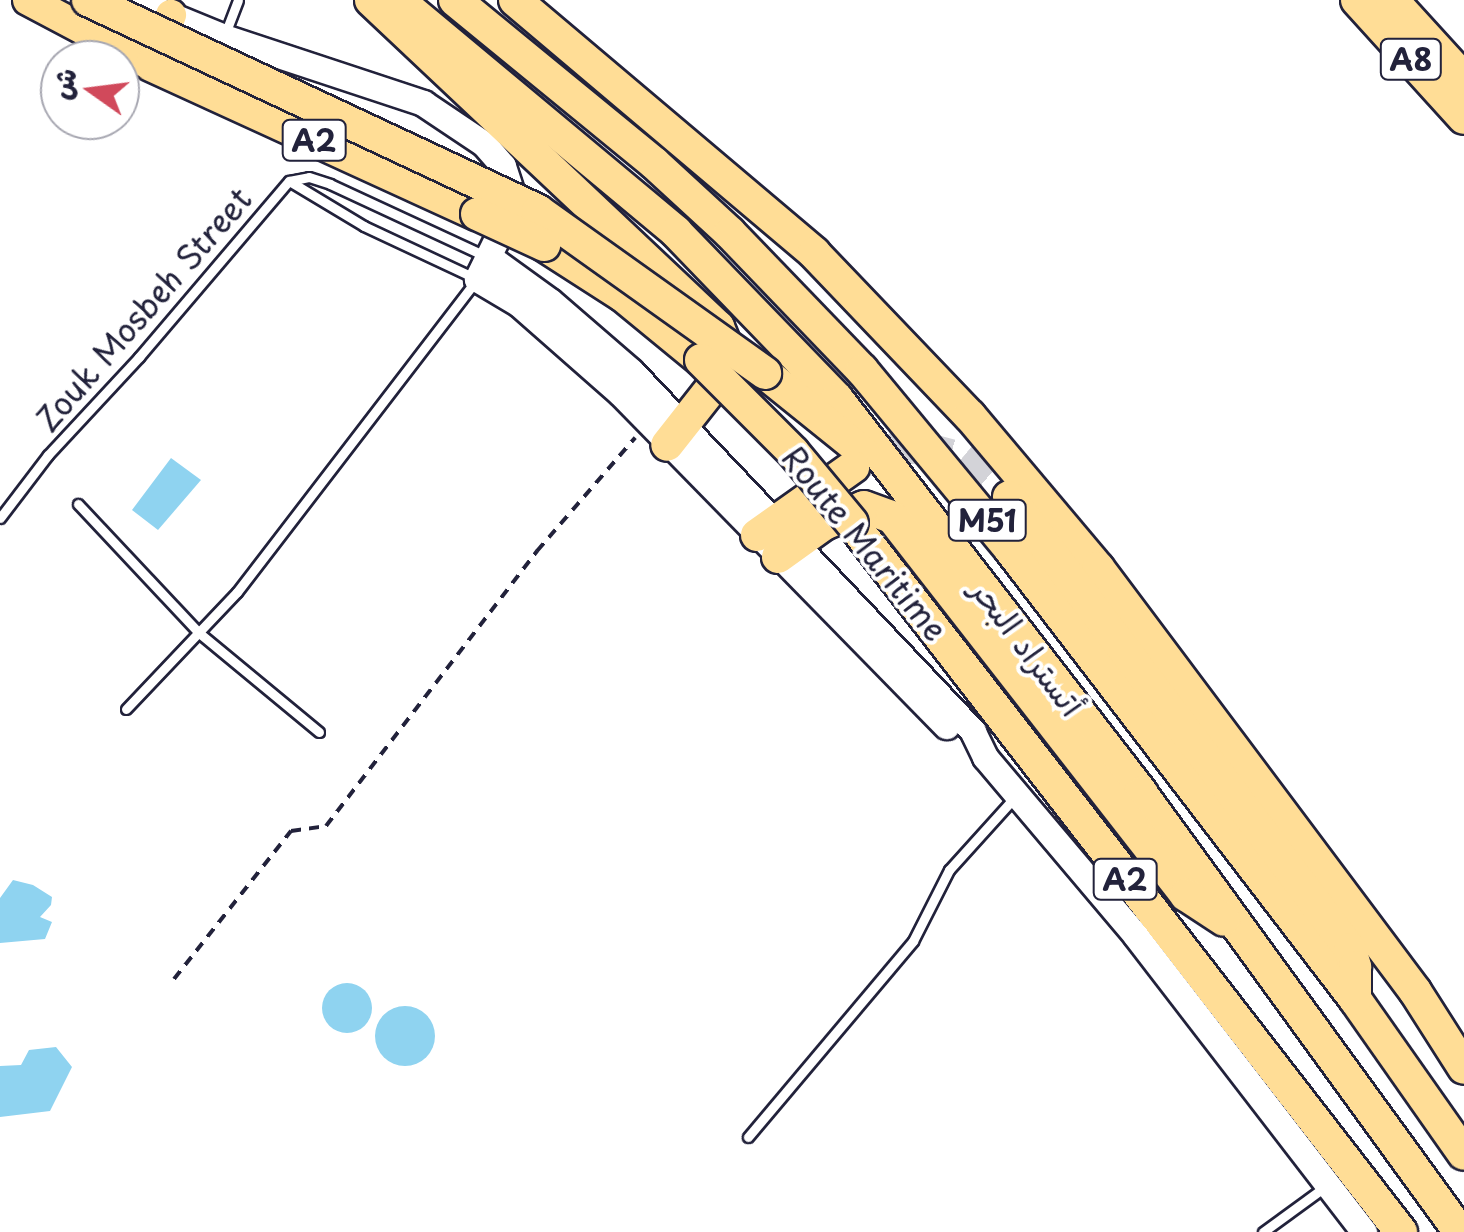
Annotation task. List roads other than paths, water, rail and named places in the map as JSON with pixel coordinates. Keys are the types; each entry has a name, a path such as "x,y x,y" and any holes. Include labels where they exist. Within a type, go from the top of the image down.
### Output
{"highway":[{"path":"88,0 538,211 766,373 864,453 894,468"},
{"path":"371,0 718,326 730,356 726,370 666,431"},
{"name":"أتستراد البحر","path":"398,0 676,232 786,341 894,468 1460,1232"},
{"name":"أتستراد البحر","path":"455,0 566,88 730,233 862,370 1010,550 1355,999 1464,1154"},
{"path":"492,0 566,88"},
{"path":"516,0 814,253 970,416 1110,583 1415,991 1464,1068"},
{"name":"A8","path":"1357,0 1464,118"},
{"name":"A8","path":"1392,0 1464,79"},
{"name":"Route Maritime","path":"150,66 544,244 622,296 734,389 793,452 902,584 1400,1232"},
{"path":"776,540 853,467"},
{"path":"1009,497 1350,950 1356,967 1355,999"},
{"path":"776,540 864,507 892,517 1186,895 1238,928"}],"main road":[{"name":"A2","path":"28,0 150,66"},
{"path":"150,66 171,16"}],"street":[{"path":"134,0 224,37 423,103 469,131 498,157 512,190 506,220 483,268"},
{"path":"483,268 602,342 666,431"},
{"path":"483,268 666,431 776,540 891,673 964,743 985,757 1136,936 1364,1232"}],"lane":[{"path":"224,37 238,0"},
{"path":"288,181 302,177 322,180 483,268"},
{"path":"288,181 364,226 483,268"},
{"name":"Zouk Mosbeh Street","path":"0,518 48,455 139,357 288,181"},
{"path":"126,708 237,592 483,268"},
{"path":"78,504 198,632 319,732"},
{"path":"748,1136 913,940 948,870 1017,795"},
{"path":"1263,1232 1328,1184"}],"water":[{"path":"171,458 201,480 158,530 132,510"},
{"path":"13,880 33,885 52,897 51,905 40,917 52,922 45,939 0,943 0,898"},
{"path":"347,983 364,991 372,1008 364,1025 347,1033 330,1025 322,1008 330,991"},
{"path":"405,1006 426,1015 435,1036 426,1057 405,1066 384,1057 375,1036 384,1015"},
{"path":"56,1047 72,1067 50,1111 0,1117 0,1066 21,1065 29,1050"}],"tunnel":[{"path":"858,464 888,450 920,447 962,458 1009,497"}]}
